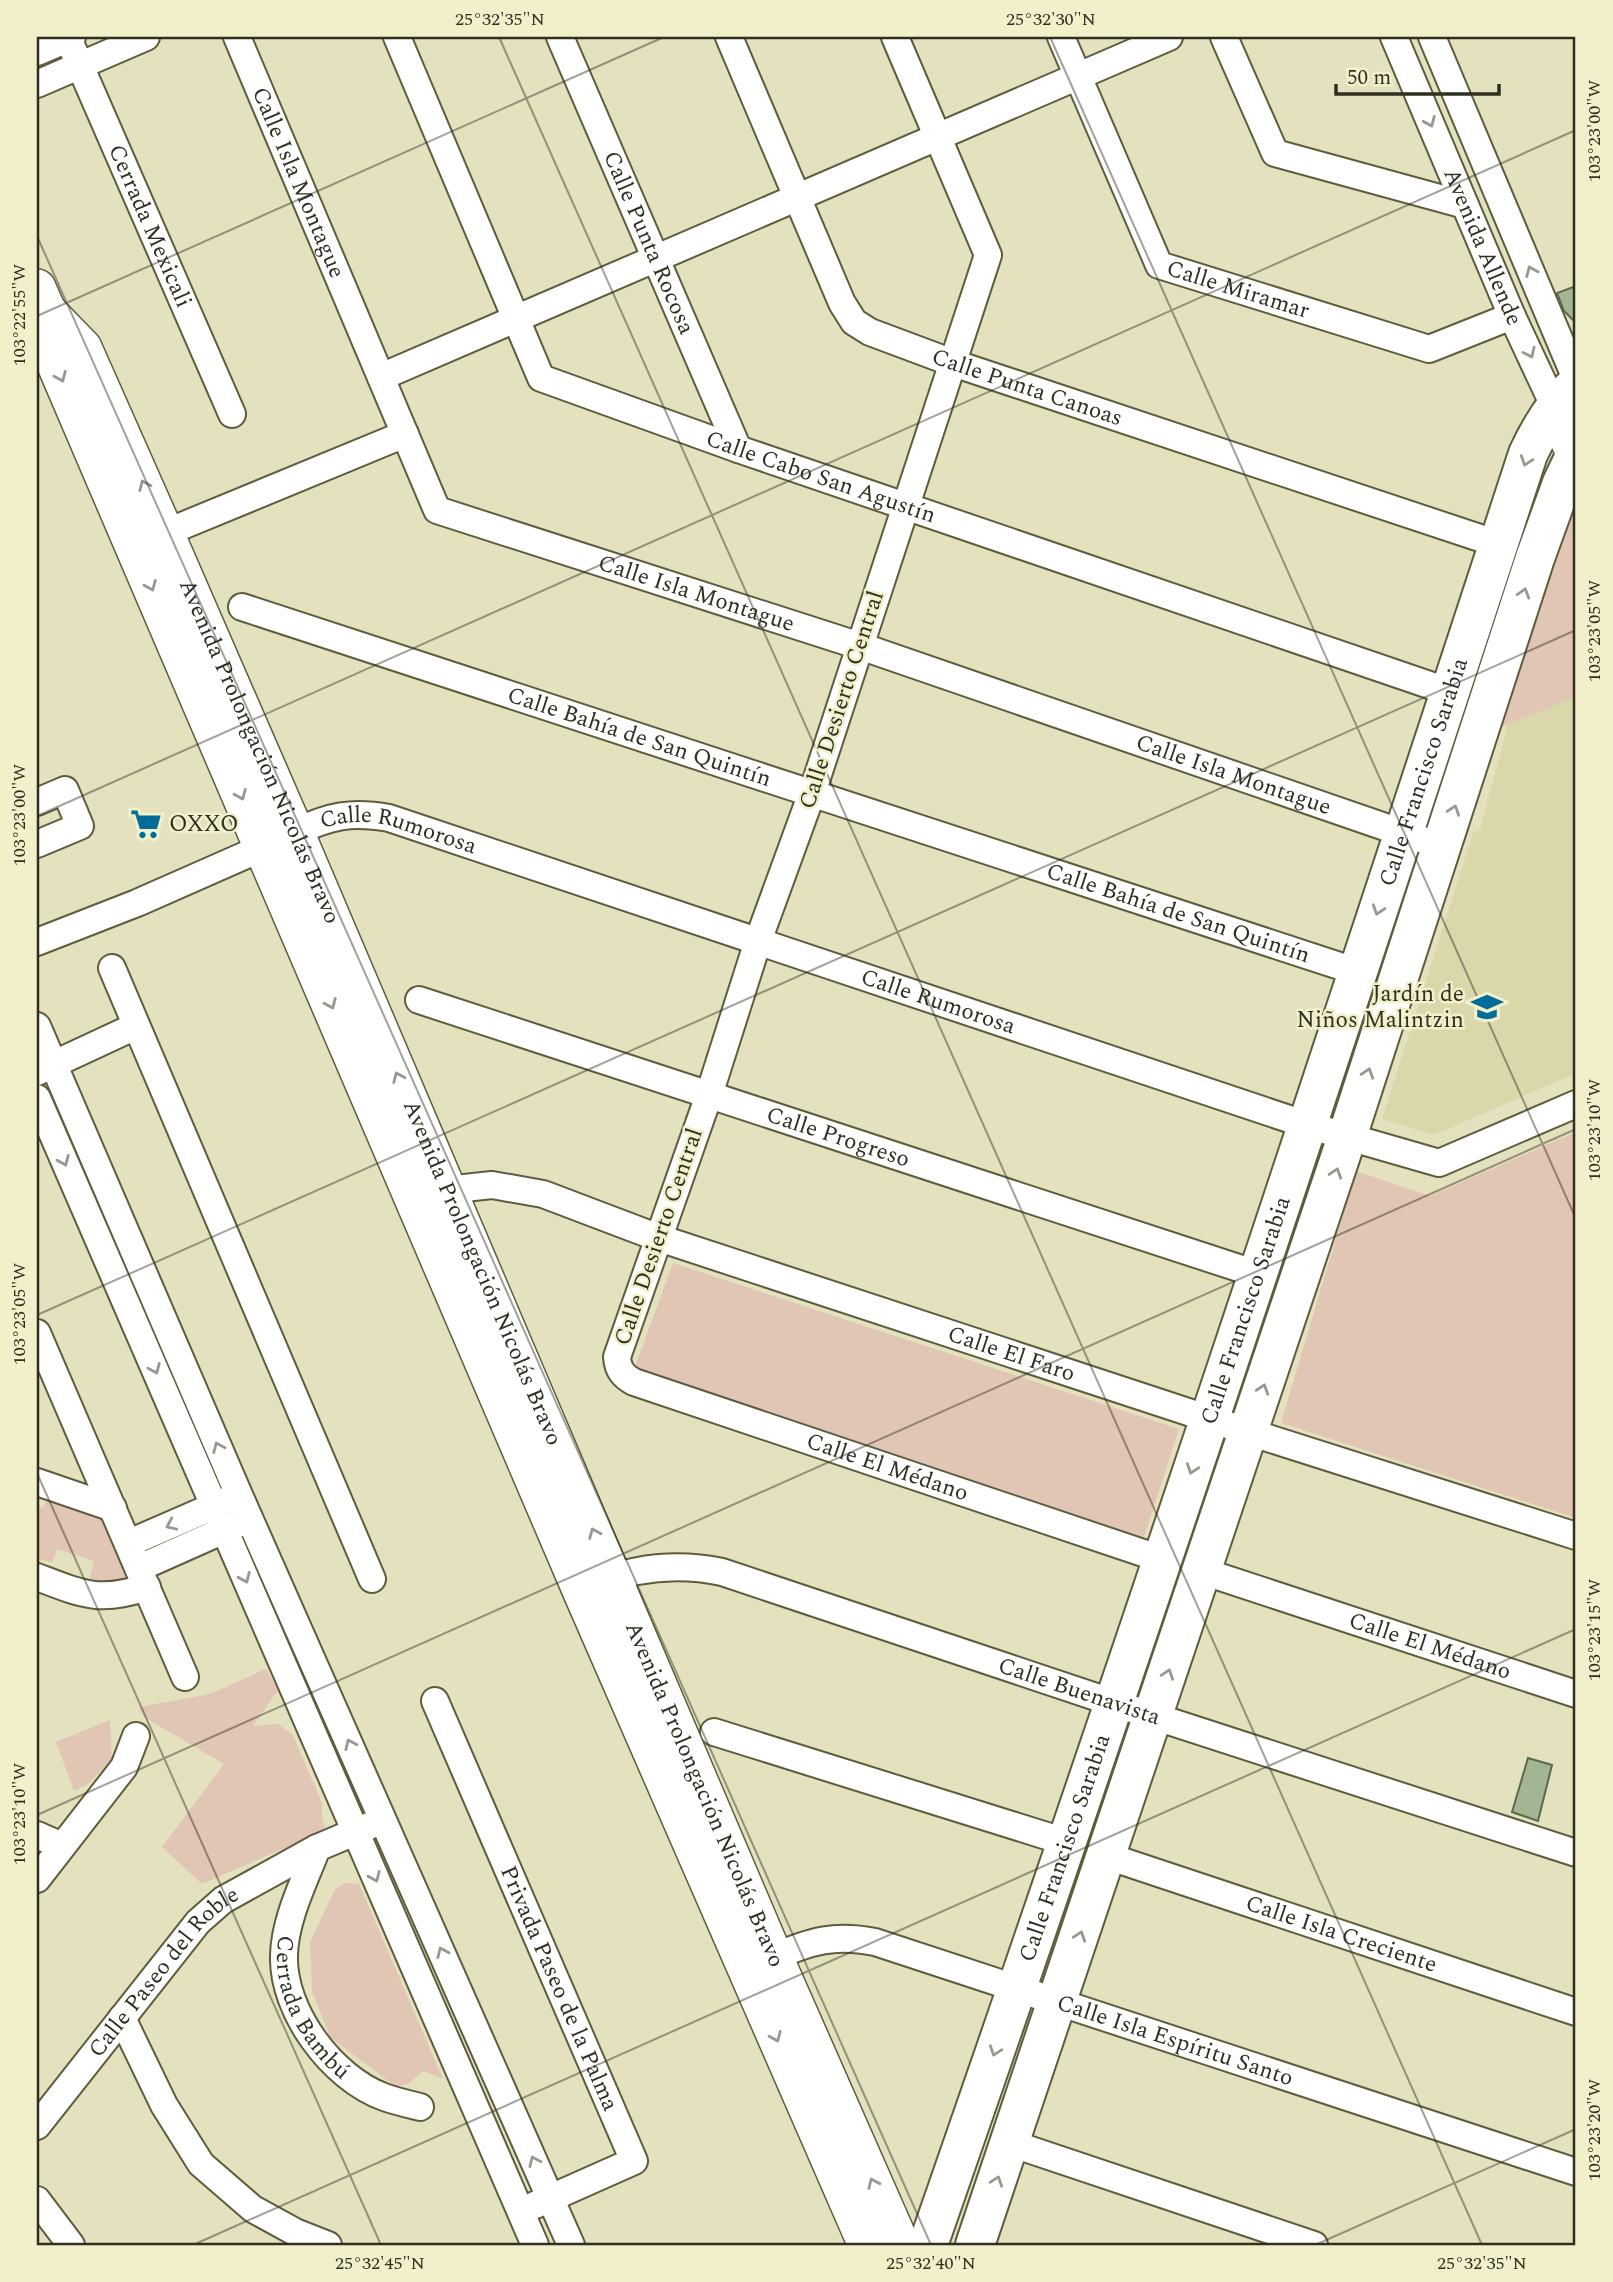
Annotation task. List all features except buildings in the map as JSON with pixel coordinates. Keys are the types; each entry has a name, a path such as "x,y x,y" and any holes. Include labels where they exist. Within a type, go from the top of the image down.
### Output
{"main road":[{"name":"Avenida Prolongación Nicolás Bravo","path":"42,299 83,348 165,533 279,840 597,1583 867,2245"},
{"name":"Avenida Prolongación Nicolás Bravo","path":"42,299 53,358 446,1190 597,1583 774,1957 901,2245"},
{"name":"Avenida Allende","path":"1569,391 1576,455"},
{"name":"Calle Francisco Sarabia","path":"928,2245 1018,1987 1307,1125 1528,454 1538,432 1569,391"},
{"name":"Calle Francisco Sarabia","path":"975,2245 1347,1138 1535,558 1562,483 1576,455"}],"street":[{"path":"37,84 146,37"},
{"name":"Calle Isla Montague","path":"237,37 437,510 860,646 1442,846"},
{"name":"Calle Cabo San Agustín","path":"397,37 541,377 738,449 1450,692"},
{"name":"Calle Punta Rocosa","path":"560,37 738,449"},
{"name":"Calle Punta Canoas","path":"729,37 842,303 854,322 870,332 953,363 1499,544"},
{"name":"Calle Desierto Central","path":"618,1367 617,1357 709,1095 758,941 812,793 988,255 895,37"},
{"name":"Calle Miramar","path":"1061,37 1158,265 1429,349 1512,316"},
{"path":"381,377 1169,37"},
{"path":"1224,37 1275,153 1465,205"},
{"name":"Avenida Allende","path":"1394,37 1512,316 1569,391"},
{"name":"Avenida Allende","path":"1432,37 1569,391"},
{"path":"37,52 70,38"},
{"name":"Cerrada Mexicali","path":"70,38 232,414"},
{"path":"165,533 405,434"},
{"name":"Calle Bahía de San Quintín","path":"242,607 1358,972"},
{"path":"37,802 65,790 80,826 37,844"},
{"name":"Calle Rumorosa","path":"37,942 136,903 325,818 368,814 389,818 1307,1125 1439,1163 1576,1104"},
{"path":"112,968 372,1579"},
{"name":"Calle Progreso","path":"419,1000 1257,1274"},
{"path":"44,1061 133,1019"},
{"path":"37,1026 44,1061 571,2245"},
{"path":"37,1098 535,2245"},
{"name":"Calle El Faro","path":"446,1190 492,1185 532,1191 659,1238 1249,1432 1576,1536"},
{"path":"37,1333 185,1677"},
{"name":"Calle El Médano","path":"618,1367 624,1377 634,1382 1161,1559"},
{"path":"37,1482 113,1508"},
{"path":"129,1543 219,1518 244,1507"},
{"path":"37,1577 78,1592 104,1597 123,1595 219,1518"},
{"name":"Calle Buenavista","path":"597,1583 672,1565 696,1566 722,1572 1576,1853"},
{"name":"Calle El Médano","path":"1202,1571 1576,1694"},
{"name":"Privada Paseo de la Palma","path":"435,1701 634,2161 578,2184 551,2200 520,2210"},
{"path":"714,1732 1066,1842"},
{"path":"37,1879 124,1767 136,1736"},
{"path":"317,1848 384,1820"},
{"path":"37,1835 62,1846"},
{"name":"Calle Paseo del Roble","path":"37,2126 198,1922 223,1900 317,1848"},
{"name":"Cerrada Bambú","path":"317,1848 287,1931 284,1957 288,1989 299,2018 319,2050 348,2075 382,2096 420,2107"},
{"name":"Calle Isla Creciente","path":"1107,1856 1576,2012"},
{"name":"Calle Isla Espíritu Santo","path":"774,1957 809,1942 835,1938 875,1942 1576,2172"},
{"path":"122,2018 164,2105 201,2164 253,2209 328,2245"},
{"path":"1010,2143 1314,2245"},
{"path":"37,2200 71,2245"}],"shaded area":[{"path":"1576,472 1576,697 1494,730"},
{"name":"Jardín de Niños Malintzin","path":"1576,697 1576,1073 1434,1135 1382,1119 1473,833 1482,829 1508,724"},
{"path":"1576,1132 1576,1518 1281,1423 1356,1171 1430,1196"},
{"path":"673,1263 1179,1429 1144,1537 633,1372"},
{"path":"49,1494 107,1514 132,1573 109,1585 90,1578 94,1561 57,1549 52,1563 37,1558 37,1506 43,1508"},
{"path":"266,1669 278,1690 253,1726 278,1724 293,1735 322,1803 322,1819 326,1830 202,1884 162,1847 224,1764 144,1717 139,1707 210,1694"},
{"path":"110,1720 112,1760 87,1785 74,1791 56,1742"},
{"path":"345,1883 359,1884 443,2079 423,2071 408,2084 396,2087 330,2037 312,1991 310,1942 335,1889"}],"place":[{"name":"OXXO","path":"146,824"},
{"name":"Jardín de Niños Malintzin","path":"1487,1007"}]}
